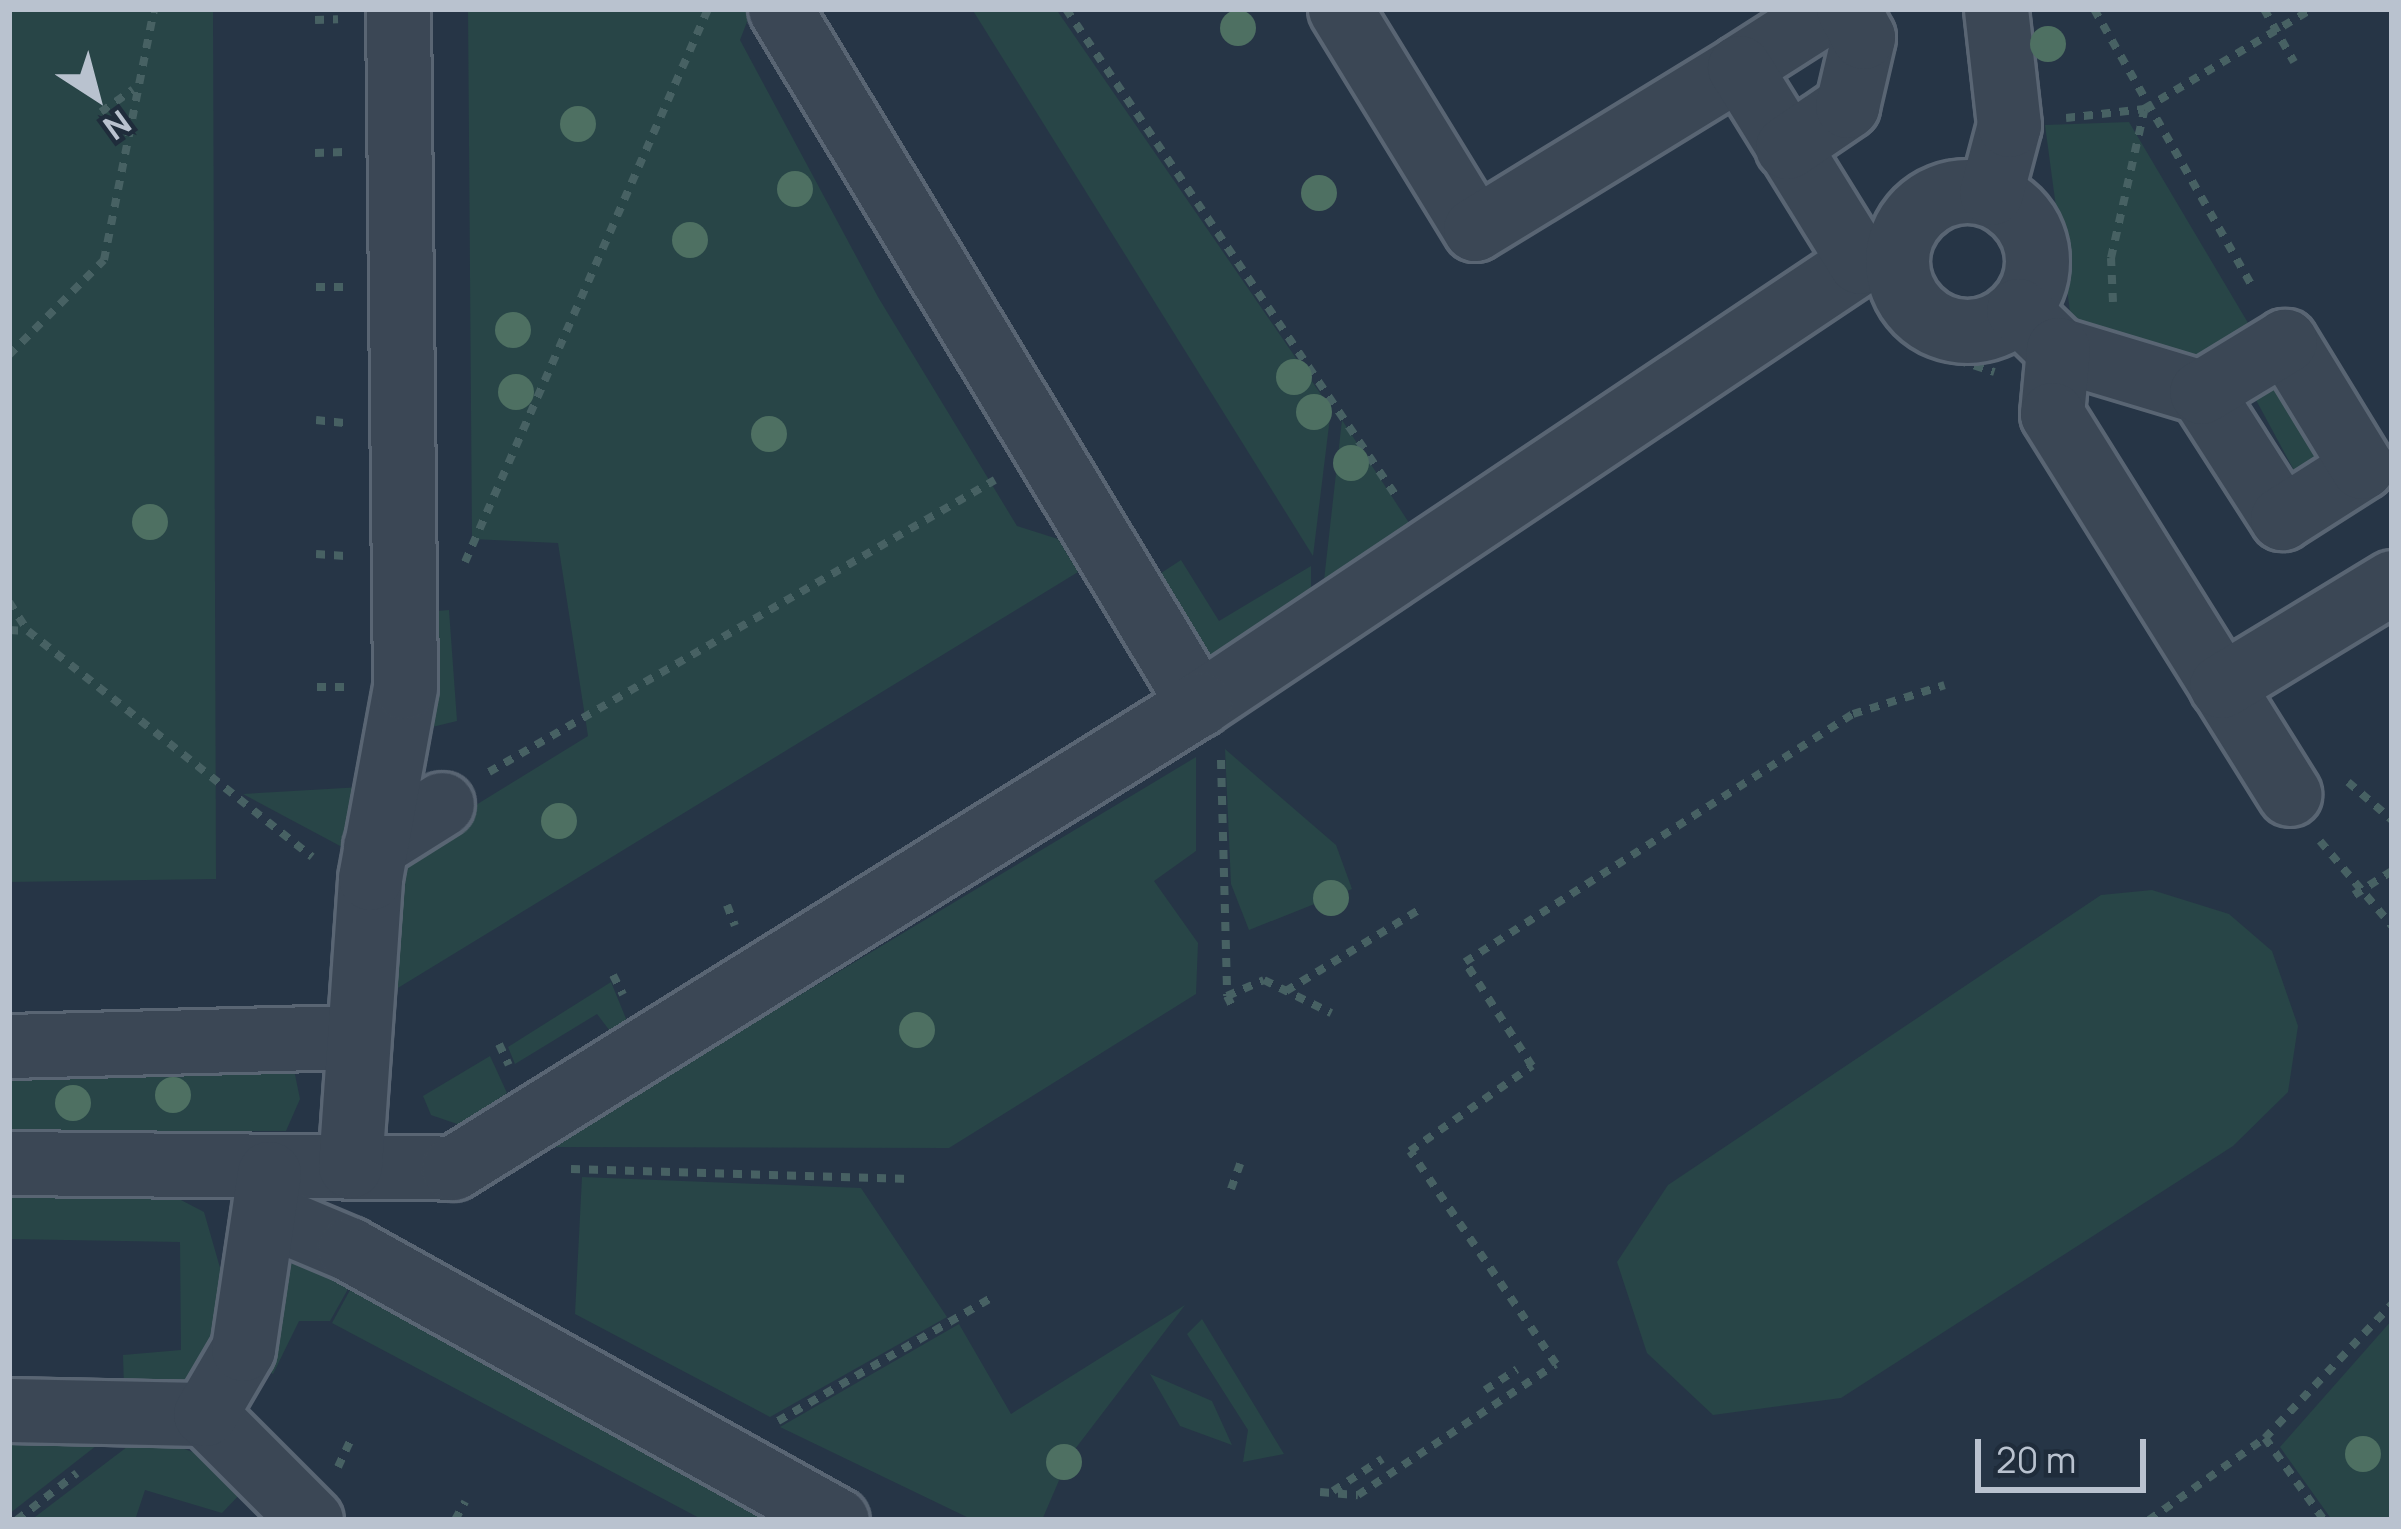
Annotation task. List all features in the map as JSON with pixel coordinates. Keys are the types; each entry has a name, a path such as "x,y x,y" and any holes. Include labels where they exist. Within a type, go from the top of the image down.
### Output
{"street":[{"path":"350,1166 355,1037 371,954 372,862 405,687 398,9"},
{"path":"780,9 1210,723"},
{"path":"1340,9 1475,229 1830,9"},
{"path":"1787,147 1846,106 1863,37 1848,9"},
{"path":"1991,193 2009,125 1996,9"},
{"path":"1739,67 1787,147 1906,296 1934,324 1971,332 2038,330 2201,392 2282,518 2362,466 2285,340 2201,392"},
{"path":"9,1163 269,1190 350,1166 453,1168 1210,723 1435,555 1878,258 1935,199 1991,193"},
{"path":"1991,193 2035,241 2033,289 2051,415 2289,794"},
{"path":"2221,686 2392,582"},
{"path":"372,862 462,790"},
{"path":"9,1046 355,1037"},
{"path":"205,1414 243,1348 269,1190"},
{"path":"269,1190 349,1249 837,1520"},
{"path":"9,1410 205,1414 311,1520"}],"path":[{"path":"9,356 104,260 134,89 154,9"},
{"path":"453,579 708,9"},
{"path":"1066,9 1435,555"},
{"path":"2094,9 2144,109 2285,340"},
{"path":"2264,9 2294,62"},
{"path":"2009,125 2144,109 2312,9"},
{"path":"101,112 134,89"},
{"path":"2114,320 2111,258 2144,109"},
{"path":"462,790 1048,449"},
{"path":"9,602 28,631 311,856 372,862"},
{"path":"9,630 28,631"},
{"path":"1319,1492 1358,1495 1556,1364 1410,1151 1532,1066 1465,962 1853,714 1945,685"},
{"path":"1210,723 1227,996 1234,1010"},
{"path":"2392,871 2354,895 2392,926"},
{"path":"1286,991 1422,908"},
{"path":"1227,996 1264,980 1331,1013"},
{"path":"1231,1189 1240,1164"},
{"path":"546,1168 911,1179"},
{"path":"767,1427 989,1299"},
{"path":"2149,1520 2264,1438 2392,1304"},
{"path":"1485,1390 1517,1369"},
{"path":"2264,1438 2324,1520"},
{"path":"1332,1492 1382,1459"},
{"path":"455,1520 466,1502"}],"green space":[{"path":"9,9 213,9 216,879 9,882"},
{"path":"468,9 752,9 740,40 878,297 1017,526 1058,539 1078,572 388,994 393,856 588,736 558,543 472,539"},
{"path":"972,9 1056,9 1331,409 1313,556"},
{"path":"2129,122 2251,328 2176,373 2071,319 2045,125"},
{"path":"2275,374 2324,461 2296,474 2249,387"},
{"path":"1342,420 1428,552 1319,625"},
{"path":"1181,560 1219,621 1311,566 1311,628 1226,680 1158,575"},
{"path":"449,610 457,721 428,728 425,612"},
{"path":"1225,749 1336,845 1352,889 1249,930 1231,884"},
{"path":"1196,757 1196,851 1154,881 1198,943 1196,994 949,1148 547,1147"},
{"path":"362,787 357,855 243,794"},
{"path":"2152,890 2229,914 2272,951 2298,1026 2288,1092 2233,1146 1841,1398 1713,1415 1647,1353 1617,1262 1668,1185 2101,895"},
{"path":"611,982 629,1026 613,1035 597,1014 515,1064 508,1047"},
{"path":"490,1056 507,1093 460,1125 431,1115 423,1096"},
{"path":"292,1060 300,1099 286,1131 9,1132 9,1062"},
{"path":"582,1177 861,1188 947,1317 770,1417 575,1314"},
{"path":"9,1194 179,1199 204,1212 227,1292 206,1365 180,1384 124,1388 123,1355 181,1350 180,1242 9,1239"},
{"path":"305,1263 348,1289 330,1321 299,1321 273,1374 264,1369 285,1264"},
{"path":"350,1290 784,1520 703,1520 332,1323"},
{"path":"1185,1305 1069,1457 1042,1520 973,1520 780,1427 959,1324 1011,1414"},
{"path":"1202,1319 1284,1454 1243,1462 1248,1430 1187,1334"},
{"path":"2392,1320 2392,1520 2332,1520 2280,1447"},
{"path":"1150,1374 1212,1401 1232,1445 1180,1426"},
{"path":"144,1434 225,1464 244,1490 222,1513 145,1490 135,1520 31,1520"},
{"path":"110,1435 9,1514 9,1443"}]}
